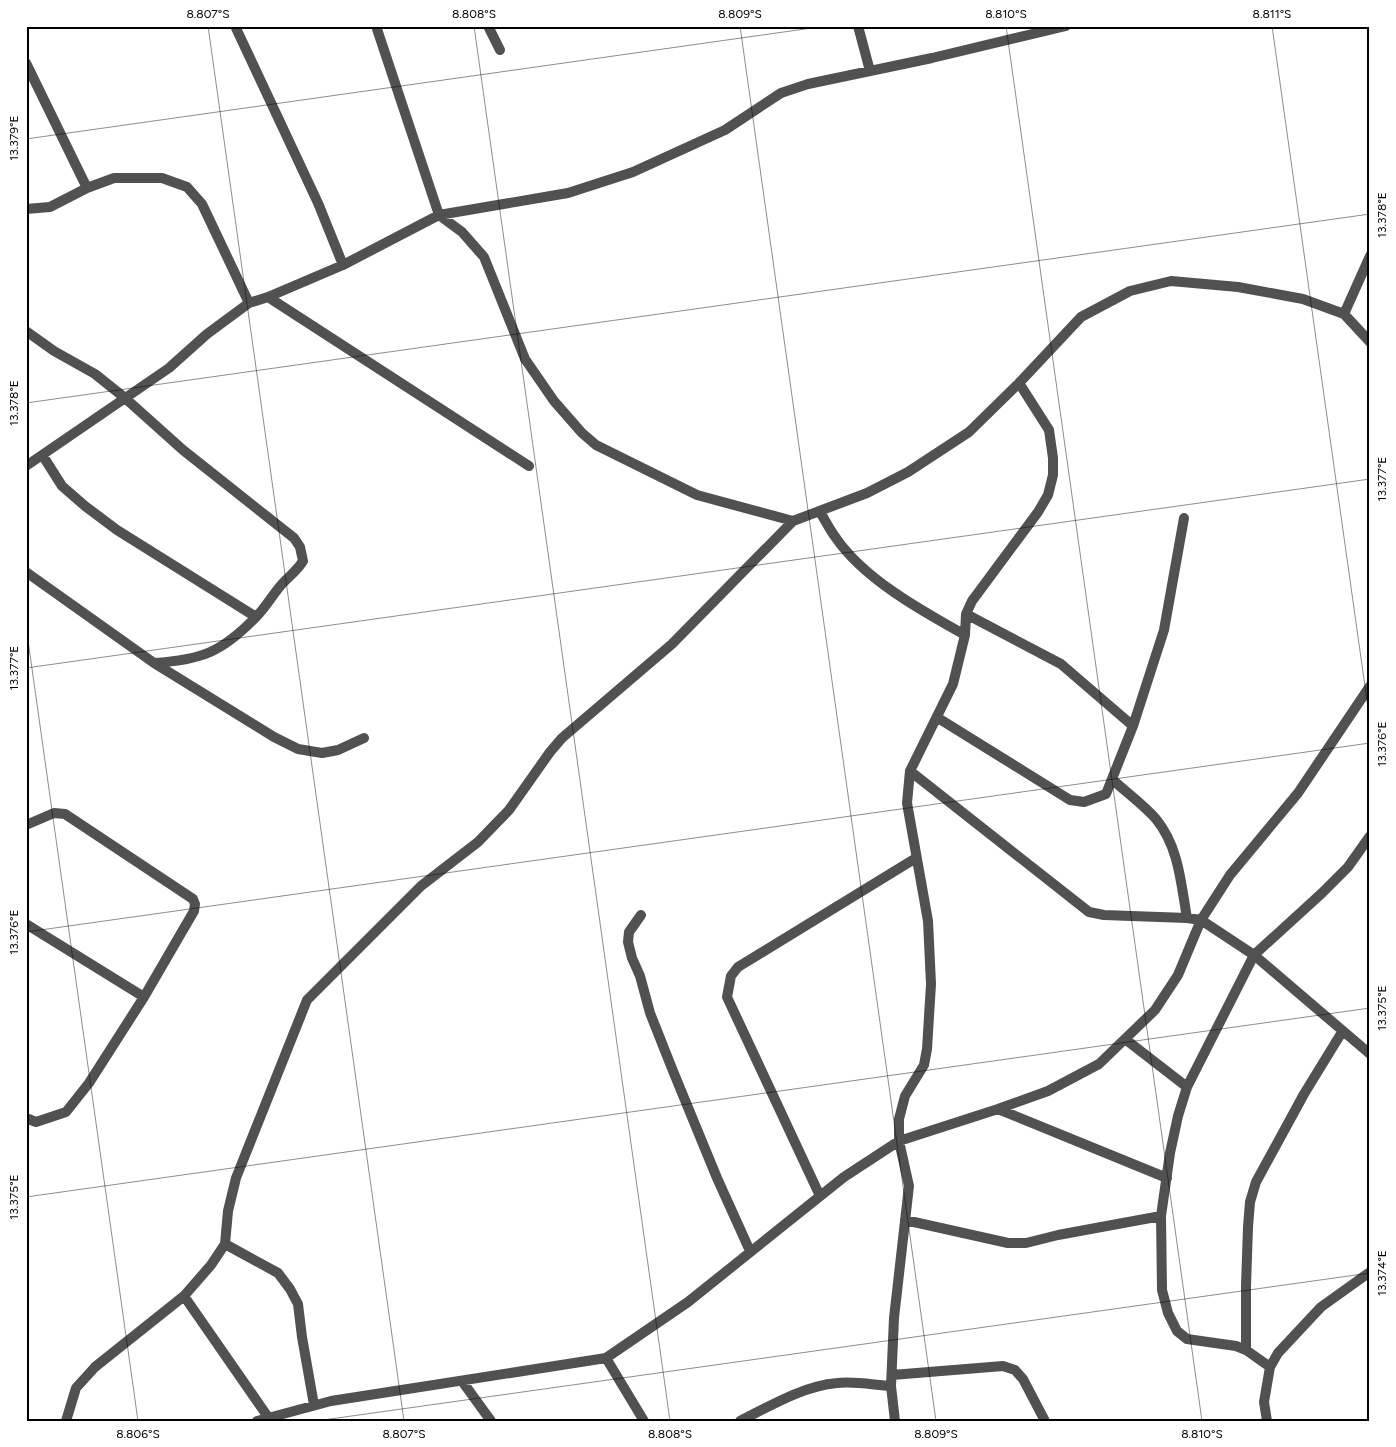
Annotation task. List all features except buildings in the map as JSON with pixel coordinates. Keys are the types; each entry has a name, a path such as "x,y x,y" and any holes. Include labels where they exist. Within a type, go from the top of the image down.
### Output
{"street":[{"path":"235,26 318,203 342,264"},
{"path":"376,26 439,215 462,232 484,257 525,359 554,401 582,433 596,445 697,495 793,521"},
{"path":"488,26 500,50"},
{"path":"858,26 870,71"},
{"path":"26,466 169,368 207,334 249,303 268,297 342,264 439,215 568,193 633,172 725,130 782,92 808,84 1066,26"},
{"path":"26,62 87,188"},
{"path":"26,209 50,207 87,188 114,178 162,178 187,187 202,204 249,303"},
{"path":"1344,314 1370,256"},
{"path":"66,1421 76,1388 95,1367 184,1296 211,1265 225,1244 228,1211 236,1178 307,1000 421,886 478,842 509,810 562,738 672,644 793,521 873,490 908,472 969,432 1019,383 1081,317 1130,291 1171,281 1238,287 1303,299 1344,314 1370,342"},
{"path":"268,297 529,466"},
{"path":"26,331 54,351 95,374 183,450 294,538 300,547 302,561 297,571 282,584 256,617 222,647 208,654 181,661 154,663"},
{"path":"896,1421 892,1386 894,1318 909,1186 899,1141 899,1119 905,1096 924,1065 927,1049 931,984 928,921 906,803 910,770 938,718 953,684 965,635 966,614 981,587 1038,512 1048,494 1052,475 1049,430 1019,383"},
{"path":"43,456 62,486 110,525 256,617"},
{"path":"820,512 836,539 855,560 909,603 965,635"},
{"path":"938,718 1070,800 1084,802 1106,794 1133,726 1164,630 1184,518"},
{"path":"26,572 154,663 255,726 298,749 322,753 338,750 364,738"},
{"path":"966,614 1061,664 1133,726"},
{"path":"257,1421 331,1401 606,1358 688,1302 844,1177 899,1141 1048,1091 1099,1064 1155,1010 1178,975 1201,920 1230,875 1298,793 1370,686"},
{"path":"910,770 1089,912 1104,915 1201,920 1254,956 1370,1054"},
{"path":"1113,780 1155,819 1168,837 1175,852 1187,918"},
{"path":"26,825 54,813 65,814 193,899 195,904 194,911 144,997 89,1083 66,1112 36,1122 26,1118"},
{"path":"1270,1367 1246,1350 1236,1346 1187,1338 1177,1331 1168,1313 1162,1290 1161,1216 1166,1178 1178,1116 1187,1087 1254,956 1348,867 1370,836"},
{"path":"820,1196 727,996 731,976 738,967 916,858"},
{"path":"641,916 629,932 628,942 632,958 640,976 650,1013 673,1071 717,1178 750,1251"},
{"path":"26,924 144,997"},
{"path":"1246,1350 1248,1227 1250,1202 1256,1182 1304,1094 1342,1032"},
{"path":"1125,1039 1187,1087"},
{"path":"998,1109 1166,1178"},
{"path":"905,1220 1008,1243 1026,1243 1058,1235 1161,1216"},
{"path":"225,1244 278,1273 290,1289 298,1304 314,1406"},
{"path":"1267,1421 1264,1402 1270,1367 1278,1353 1321,1307 1370,1272"},
{"path":"184,1296 268,1419"},
{"path":"606,1358 644,1421"},
{"path":"892,1375 1003,1366 1015,1370 1023,1379 1045,1421"},
{"path":"462,1381 490,1421"},
{"path":"740,1421 817,1386 838,1383 892,1386"}]}
